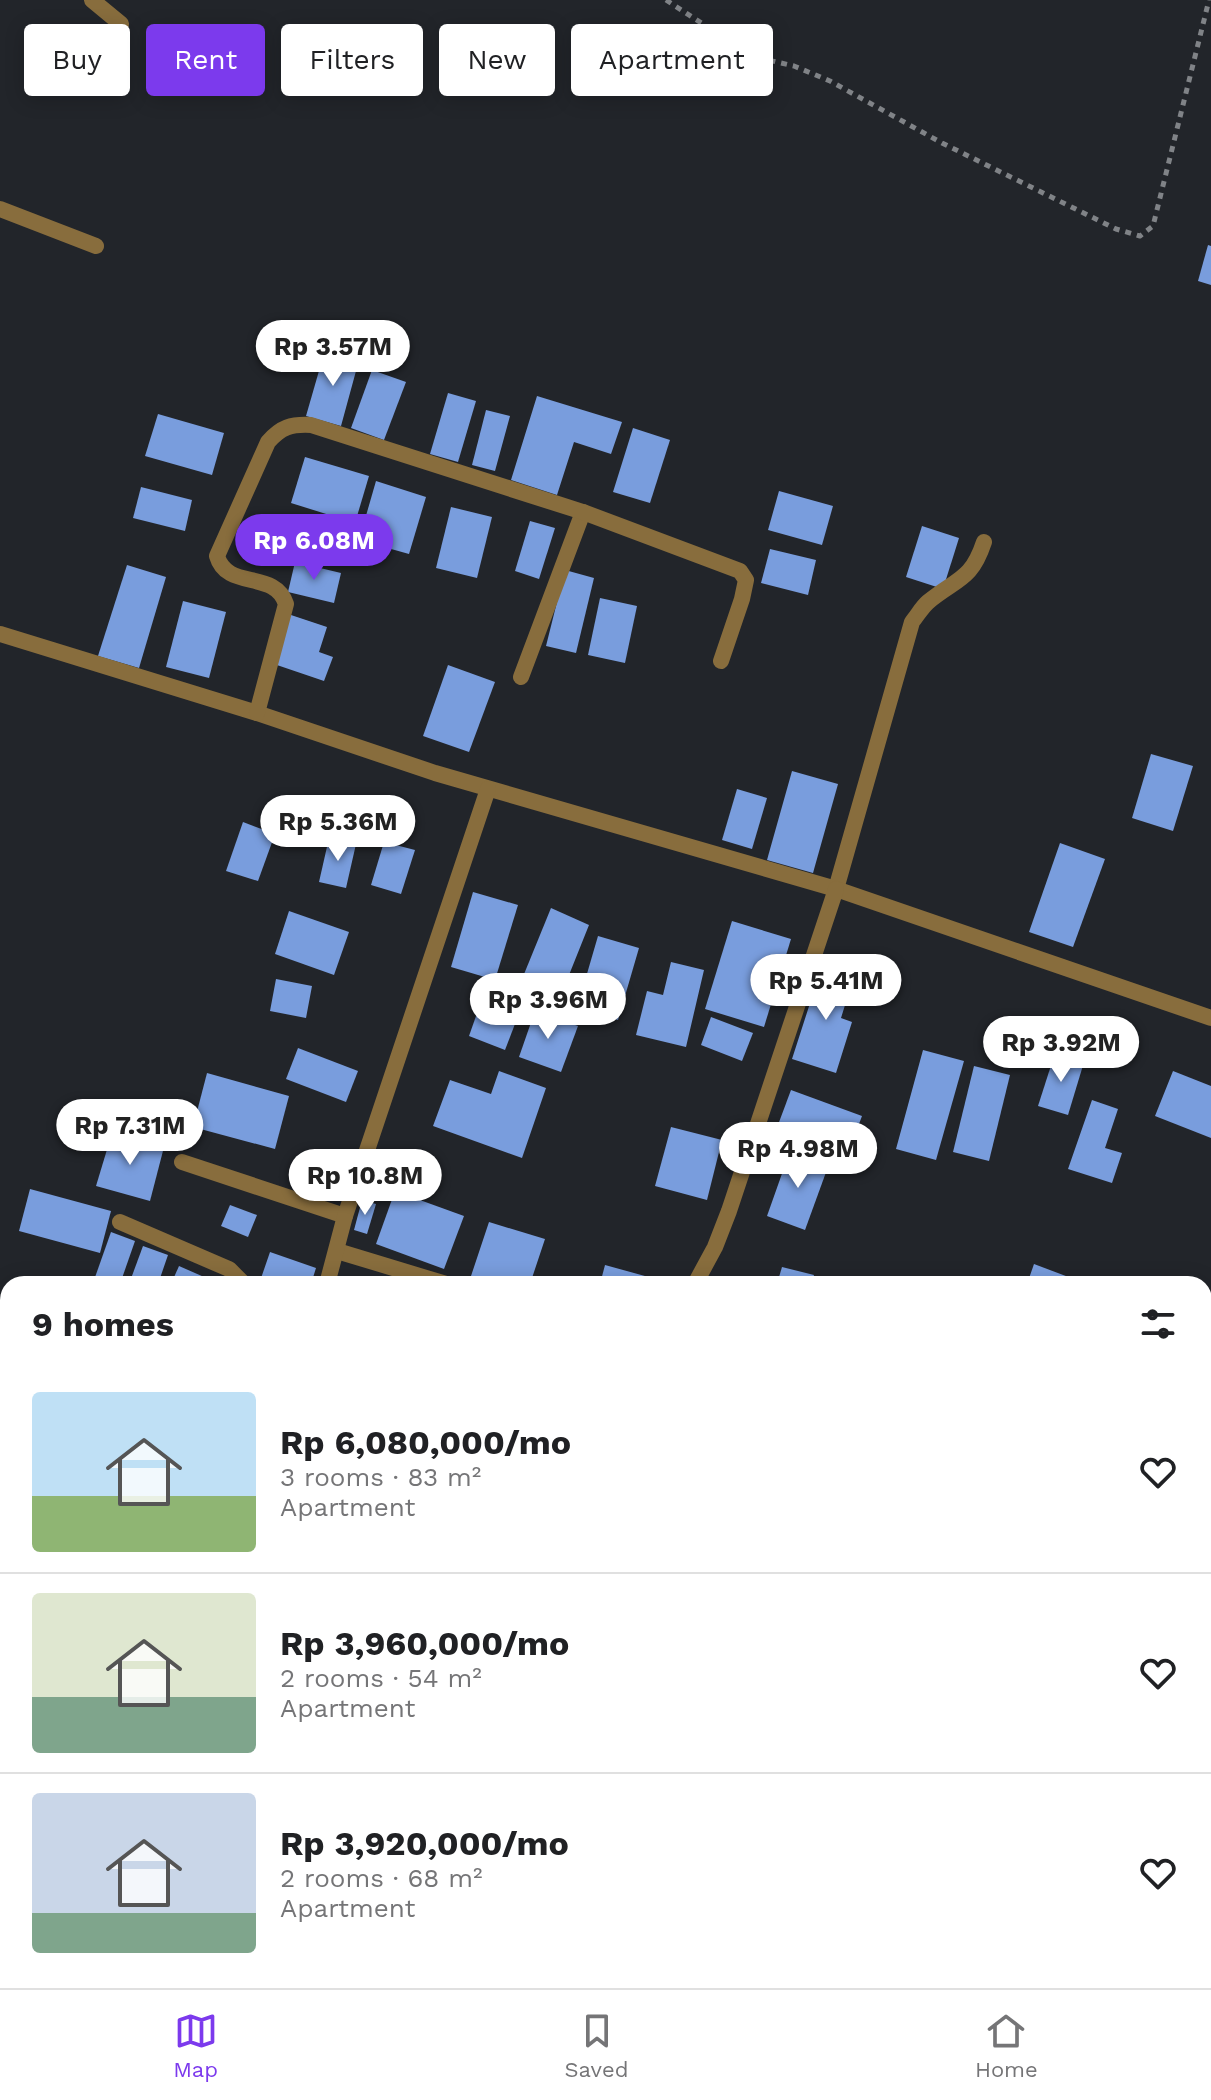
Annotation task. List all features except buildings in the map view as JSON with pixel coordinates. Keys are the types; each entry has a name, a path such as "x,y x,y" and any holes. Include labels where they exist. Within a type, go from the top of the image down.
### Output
{"street":[{"path":"92,0 121,24"},
{"path":"0,209 96,246"},
{"path":"257,713 286,604 276,588 227,573 219,565 217,556 268,442 280,429 295,424 311,425 583,512 740,571 746,580 742,599 721,661"},
{"path":"521,677 583,512"},
{"path":"699,1276 729,1211 836,889 912,622 927,602 960,581 977,563 984,542"},
{"path":"0,634 257,713 488,789 836,889 1211,1018"},
{"path":"329,1276 345,1216 488,789"},
{"path":"182,1162 345,1216"},
{"path":"120,1222 229,1269 236,1276"},
{"path":"337,1251 420,1276"}],"path":[{"path":"666,0 729,41 768,60 794,66 830,81 942,143 1116,229 1140,236 1153,226 1209,0"}]}
